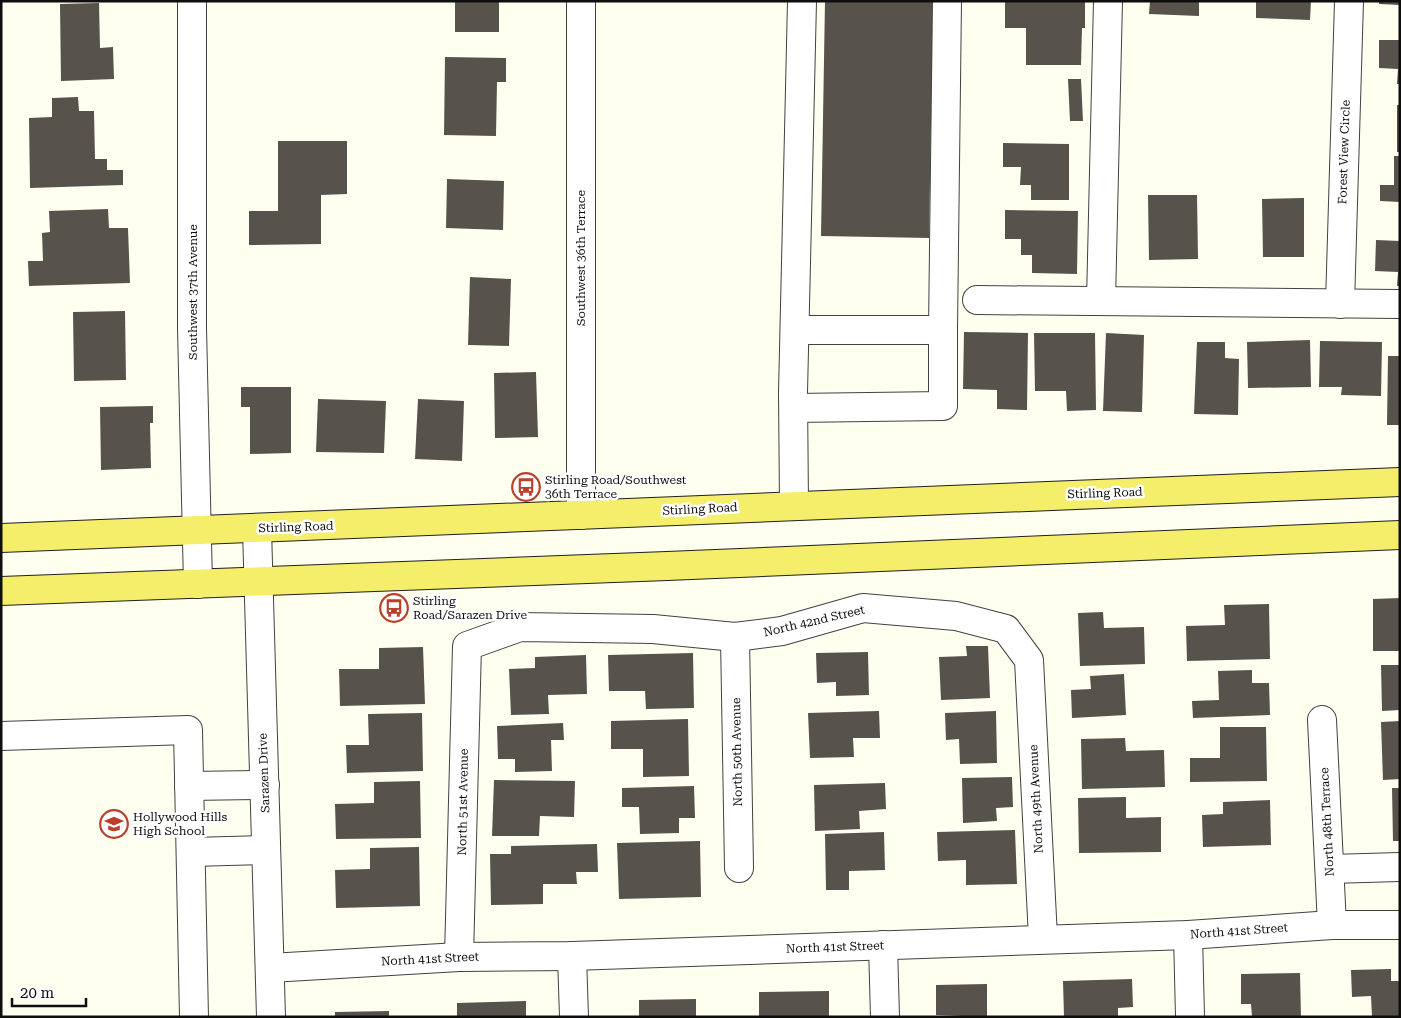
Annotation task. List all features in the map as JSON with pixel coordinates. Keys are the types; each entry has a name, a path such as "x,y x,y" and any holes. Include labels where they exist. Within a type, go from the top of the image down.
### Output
{"main road":[{"name":"Stirling Road","path":"1,538 1400,482"},
{"path":"1,590 257,582 1400,535"}],"street":[{"name":"Southwest 37th Avenue","path":"192,1 192,328 198,584"},
{"name":"Southwest 36th Terrace","path":"581,1 581,515"},
{"path":"794,505 794,408 802,1"},
{"path":"794,408 943,406 947,1"},
{"path":"1102,301 1108,1"},
{"name":"Forest View Circle","path":"1340,304 1349,1"},
{"path":"978,300 1400,304"},
{"path":"796,330 944,330"},
{"name":"Sarazen Drive","path":"257,529 257,582 271,1017"},
{"name":"North 42nd Street","path":"467,646 520,627 653,629 735,637 782,631 863,608 956,616 1006,629 1029,660"},
{"name":"North 50th Avenue","path":"735,637 739,868"},
{"name":"North 51st Avenue","path":"458,957 467,646"},
{"name":"North 49th Avenue","path":"1029,660 1043,938"},
{"name":"North 48th Terrace","path":"1322,720 1332,925"},
{"path":"1,736 188,730 194,1017"},
{"path":"189,786 265,785"},
{"path":"191,852 266,850"},
{"path":"1330,869 1400,867"},
{"name":"North 41st Street","path":"270,968 458,957 572,956 1043,938 1188,935 1332,925 1400,925"},
{"path":"1188,935 1190,1017"},
{"path":"883,945 885,1017"},
{"path":"572,956 574,1017"}],"building":[{"path":"455,1 499,1 499,32 455,32"},
{"path":"825,1 933,1 929,238 821,236"},
{"path":"1005,1 1085,1 1085,28 1082,28 1081,65 1026,65 1026,28 1005,28"},
{"path":"1150,1 1199,1 1199,16 1149,14"},
{"path":"1256,1 1311,1 1310,20 1256,18"},
{"path":"1379,1 1400,1 1400,5 1379,4"},
{"path":"99,3 100,48 113,47 114,79 61,81 60,4"},
{"path":"1379,40 1400,40 1400,84 1397,84 1398,69 1379,68"},
{"path":"445,57 506,58 506,82 497,82 496,136 444,135"},
{"path":"1068,79 1081,79 1083,121 1070,121"},
{"path":"78,97 79,111 94,111 95,159 107,159 107,170 123,170 123,185 30,188 29,118 52,117 52,98"},
{"path":"1397,105 1400,105 1400,152 1397,152"},
{"path":"278,141 347,141 347,194 321,195 321,244 249,245 249,211 278,211"},
{"path":"1003,143 1069,144 1069,200 1031,200 1031,185 1020,185 1021,167 1003,167"},
{"path":"1394,156 1400,156 1400,202 1380,201 1380,185 1394,185"},
{"path":"447,179 504,181 503,230 446,228"},
{"path":"1148,195 1197,195 1198,259 1149,260"},
{"path":"1304,198 1304,257 1263,257 1262,199"},
{"path":"108,209 109,228 128,228 130,283 29,286 28,261 43,261 42,233 50,232 49,211"},
{"path":"1005,210 1078,211 1077,274 1032,273 1032,255 1021,255 1021,239 1005,239"},
{"path":"1376,240 1400,241 1400,286 1397,286 1398,272 1375,271"},
{"path":"470,277 511,279 509,346 468,345"},
{"path":"125,311 126,380 74,381 73,312"},
{"path":"964,332 1028,333 1027,410 997,409 997,390 963,389"},
{"path":"1034,333 1095,333 1096,410 1067,411 1066,391 1035,391"},
{"path":"1106,333 1144,335 1142,412 1103,411"},
{"path":"1310,340 1311,387 1248,388 1247,342"},
{"path":"1320,341 1382,342 1381,396 1341,395 1342,387 1319,387"},
{"path":"1197,342 1225,342 1225,358 1239,359 1238,415 1194,414"},
{"path":"1388,356 1400,356 1400,425 1387,425"},
{"path":"536,372 538,437 495,438 494,373"},
{"path":"241,387 291,387 291,453 250,454 250,407 241,407"},
{"path":"318,399 386,401 384,453 316,452"},
{"path":"418,399 464,401 462,461 415,459"},
{"path":"153,406 153,423 150,423 151,468 101,470 100,407"},
{"path":"1400,598 1400,651 1373,651 1373,599"},
{"path":"1269,604 1270,659 1187,661 1186,626 1225,625 1224,605"},
{"path":"1103,612 1104,628 1144,627 1145,664 1080,666 1078,613"},
{"path":"966,646 988,646 990,698 941,700 939,657 967,656"},
{"path":"423,647 425,704 340,706 339,669 379,669 379,648"},
{"path":"868,652 869,695 836,696 836,682 817,683 816,653"},
{"path":"693,653 694,708 646,709 645,691 609,691 608,655"},
{"path":"586,655 587,694 548,695 549,714 511,715 509,669 535,668 535,657"},
{"path":"1381,665 1400,665 1400,710 1382,711"},
{"path":"1252,670 1252,683 1269,683 1270,715 1193,718 1192,701 1219,700 1218,671"},
{"path":"1124,674 1126,715 1072,718 1071,690 1091,689 1090,676"},
{"path":"879,711 880,738 853,738 854,757 810,758 808,713"},
{"path":"996,711 997,763 960,764 959,739 946,740 945,713"},
{"path":"422,713 423,771 347,773 346,745 369,745 368,714"},
{"path":"688,719 689,776 643,777 643,749 611,749 611,721"},
{"path":"1400,721 1400,779 1383,780 1381,722"},
{"path":"563,723 564,740 551,740 552,771 515,772 515,759 498,759 497,726"},
{"path":"1220,727 1266,727 1267,781 1190,782 1190,758 1220,758"},
{"path":"1125,738 1126,751 1164,750 1165,787 1082,789 1081,739"},
{"path":"1012,777 1013,807 996,808 997,821 963,823 962,778"},
{"path":"494,780 575,781 574,817 540,816 539,836 492,836"},
{"path":"420,781 421,838 336,839 335,804 374,803 374,782"},
{"path":"885,783 886,809 859,811 860,829 815,831 814,785"},
{"path":"694,786 695,818 679,818 679,833 640,834 639,807 622,807 622,788"},
{"path":"1392,788 1400,788 1400,841 1393,841"},
{"path":"1126,797 1126,818 1161,817 1161,852 1079,853 1078,798"},
{"path":"1270,800 1271,845 1203,847 1202,815 1223,814 1223,802"},
{"path":"1015,830 1017,884 966,885 966,860 938,861 937,832"},
{"path":"884,832 885,870 849,871 849,890 826,890 825,834"},
{"path":"700,841 701,897 619,899 617,843"},
{"path":"597,844 598,872 576,872 577,884 543,884 543,904 491,905 490,854 511,854 511,846"},
{"path":"419,847 420,906 336,908 335,870 370,869 370,848"},
{"path":"1391,969 1391,981 1400,981 1400,1017 1372,1017 1371,996 1352,997 1351,970"},
{"path":"1300,973 1301,1017 1252,1017 1251,1004 1241,1004 1241,974"},
{"path":"1132,979 1133,1007 1118,1008 1118,1017 1064,1017 1063,981"},
{"path":"987,984 987,1017 936,1015 936,985"},
{"path":"829,991 829,1017 759,1017 759,992"},
{"path":"696,999 696,1017 639,1017 639,1000"},
{"path":"526,1001 526,1017 457,1017 457,1003"},
{"path":"389,1011 389,1017 335,1017 335,1012"}],"place":[{"name":"Stirling Road/Southwest 36th Terrace","path":"526,487"},
{"name":"Stirling Road/Sarazen Drive","path":"394,608"},
{"name":"Hollywood Hills High School","path":"114,824"}]}
